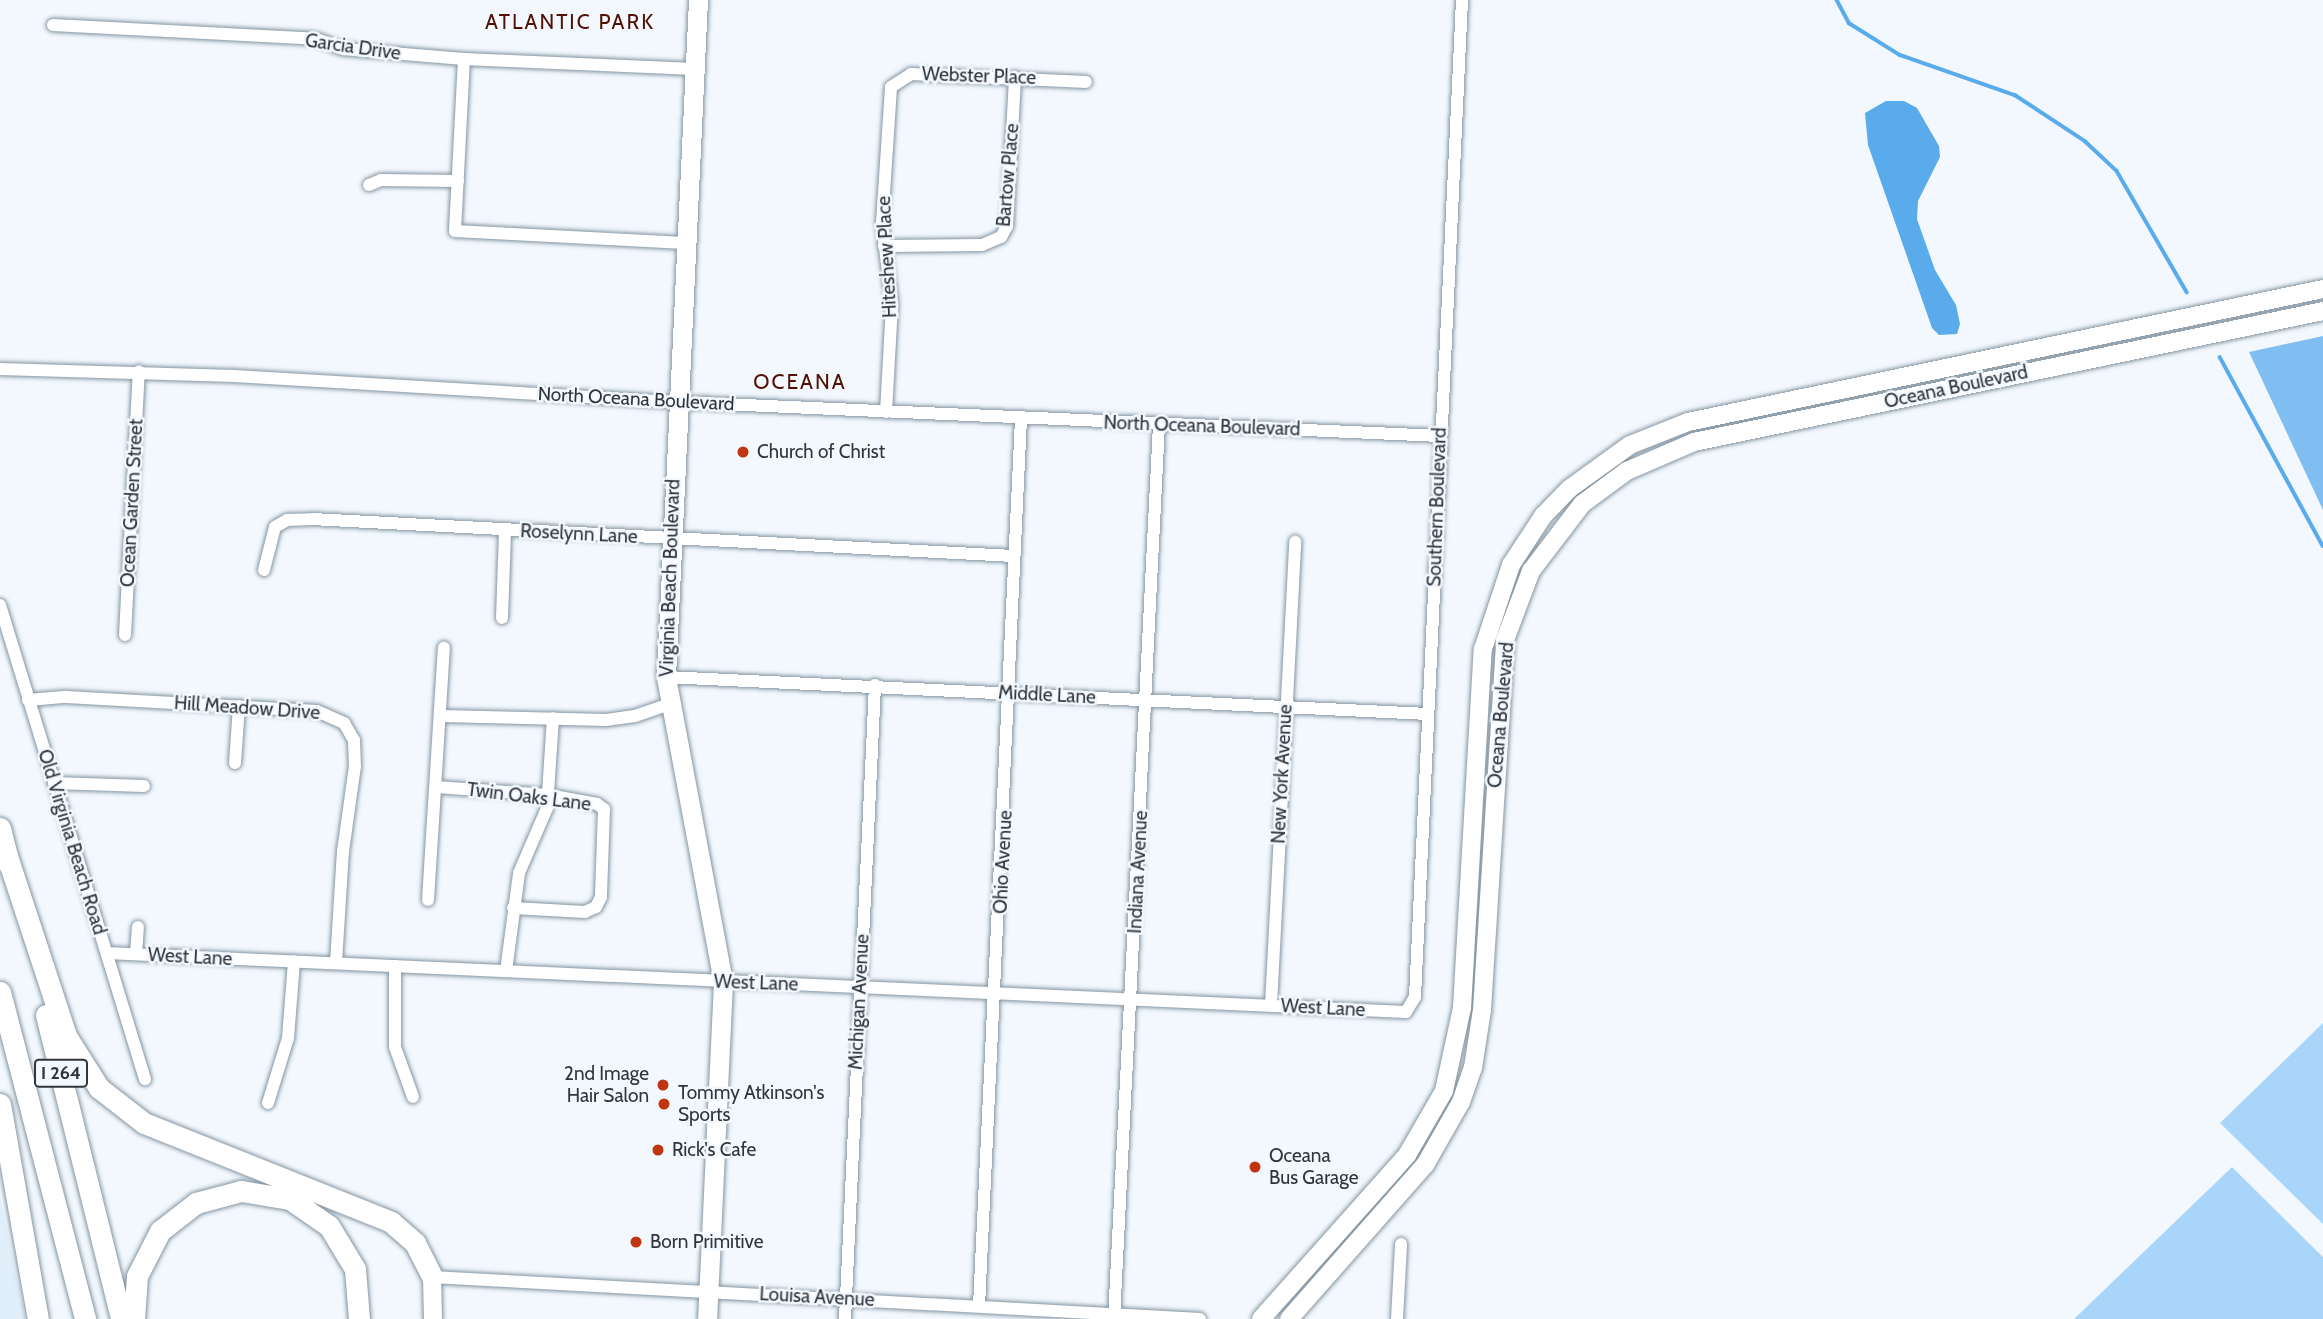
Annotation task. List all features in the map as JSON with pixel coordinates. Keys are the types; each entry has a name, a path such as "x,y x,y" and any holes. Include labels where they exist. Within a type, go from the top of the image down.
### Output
{"highway":[{"name":"I 264","path":"0,828 121,1319"},
{"path":"6,853 66,1036 99,1088 144,1123 391,1222 415,1243 432,1277"},
{"name":"I 264","path":"0,992 85,1319"},
{"path":"0,1104 38,1319"},
{"path":"134,1319 137,1276 160,1231 196,1202 241,1191 290,1199 329,1226 355,1269 359,1319"}],"main road":[{"name":"Virginia Beach Boulevard","path":"698,0 666,677 723,982 707,1319"},
{"name":"Oceana Boulevard","path":"1261,1319 1407,1155 1444,1091 1462,1008 1483,649 1511,565 1544,516 1569,489 1644,439 1688,422 2323,289"},
{"name":"Oceana Boulevard","path":"1289,1319 1424,1165 1447,1131 1465,1091 1482,1010 1506,639 1531,570 1582,504 1627,471 1694,442 2323,311"},
{"path":"1910,376 1912,396"},
{"path":"1569,489 1582,504"},
{"path":"432,1277 433,1319"}],"street":[{"name":"Southern Boulevard","path":"1406,1012 1415,997 1462,0"},
{"name":"Garcia Drive","path":"53,25 316,39 344,49 464,59 694,69"},
{"path":"464,59 455,231 685,243"},
{"name":"Webster Place","path":"886,144 888,96 903,76 1015,77 1086,82"},
{"name":"Bartow Place","path":"884,246 982,245 1001,237 1007,226 1015,77"},
{"name":"Hiteshew Place","path":"886,144 884,246 892,304 886,412"},
{"path":"369,185 381,180 458,181"},
{"name":"North Oceana Boulevard","path":"0,369 139,371 677,402 1440,436"},
{"name":"Ocean Garden Street","path":"125,635 139,371"},
{"name":"Ohio Avenue","path":"979,1306 1011,693 1021,418"},
{"name":"Indiana Avenue","path":"1114,1316 1159,425"},
{"name":"Roselynn Lane","path":"264,570 271,533 287,520 1014,556"},
{"path":"502,618 505,530"},
{"name":"New York Avenue","path":"1271,1005 1295,542"},
{"name":"Old Virginia Beach Road","path":"0,605 145,1079"},
{"path":"428,900 442,716 443,649"},
{"name":"Middle Lane","path":"666,677 875,685 1428,714"},
{"name":"Michigan Avenue","path":"845,1319 875,685"},
{"name":"Hill Meadow Drive","path":"28,700 66,697 239,706 328,713 344,723 354,740 336,963"},
{"path":"442,716 623,719 669,704"},
{"path":"235,763 239,706"},
{"path":"506,971 519,873 544,822 554,718"},
{"path":"54,783 144,786"},
{"name":"Twin Oaks Lane","path":"436,787 548,795 597,804 604,809 600,902 585,912 513,908"},
{"path":"136,954 138,927"},
{"name":"West Lane","path":"107,953 1406,1012"},
{"path":"268,1102 288,1038 293,961"},
{"path":"395,966 395,1047 413,1097"},
{"path":"1397,1319 1401,1244"},
{"name":"Louisa Avenue","path":"432,1277 709,1290 1200,1319"}],"shaded area":[{"path":"1886,101 1904,101 1917,108 1939,146 1940,157 1918,201 1917,219 1935,270 1956,305 1960,324 1957,334 1939,335 1932,328 1868,145 1865,113"},
{"path":"2323,336 2323,510 2249,352"},
{"path":"2323,1023 2323,1224 2220,1123"},
{"path":"2232,1167 2323,1257 2323,1319 2074,1319"},
{"path":"0,1196 25,1319 0,1319"}],"waterway":[{"path":"1837,0 1849,23 1900,55 2015,95 2085,141 2117,171 2187,292"},
{"path":"2220,357 2323,546"}],"place":[{"name":"Church of Christ","path":"743,452"},
{"name":"2nd Image Hair Salon","path":"663,1085"},
{"name":"Tommy Atkinson's Sports","path":"664,1104"},
{"name":"Rick's Cafe","path":"658,1150"},
{"name":"Oceana Bus Garage","path":"1255,1167"},
{"name":"Born Primitive","path":"636,1242"}],"district":[{"name":"ATLANTIC PARK","path":"570,22"},
{"name":"OCEANA","path":"800,382"}]}
